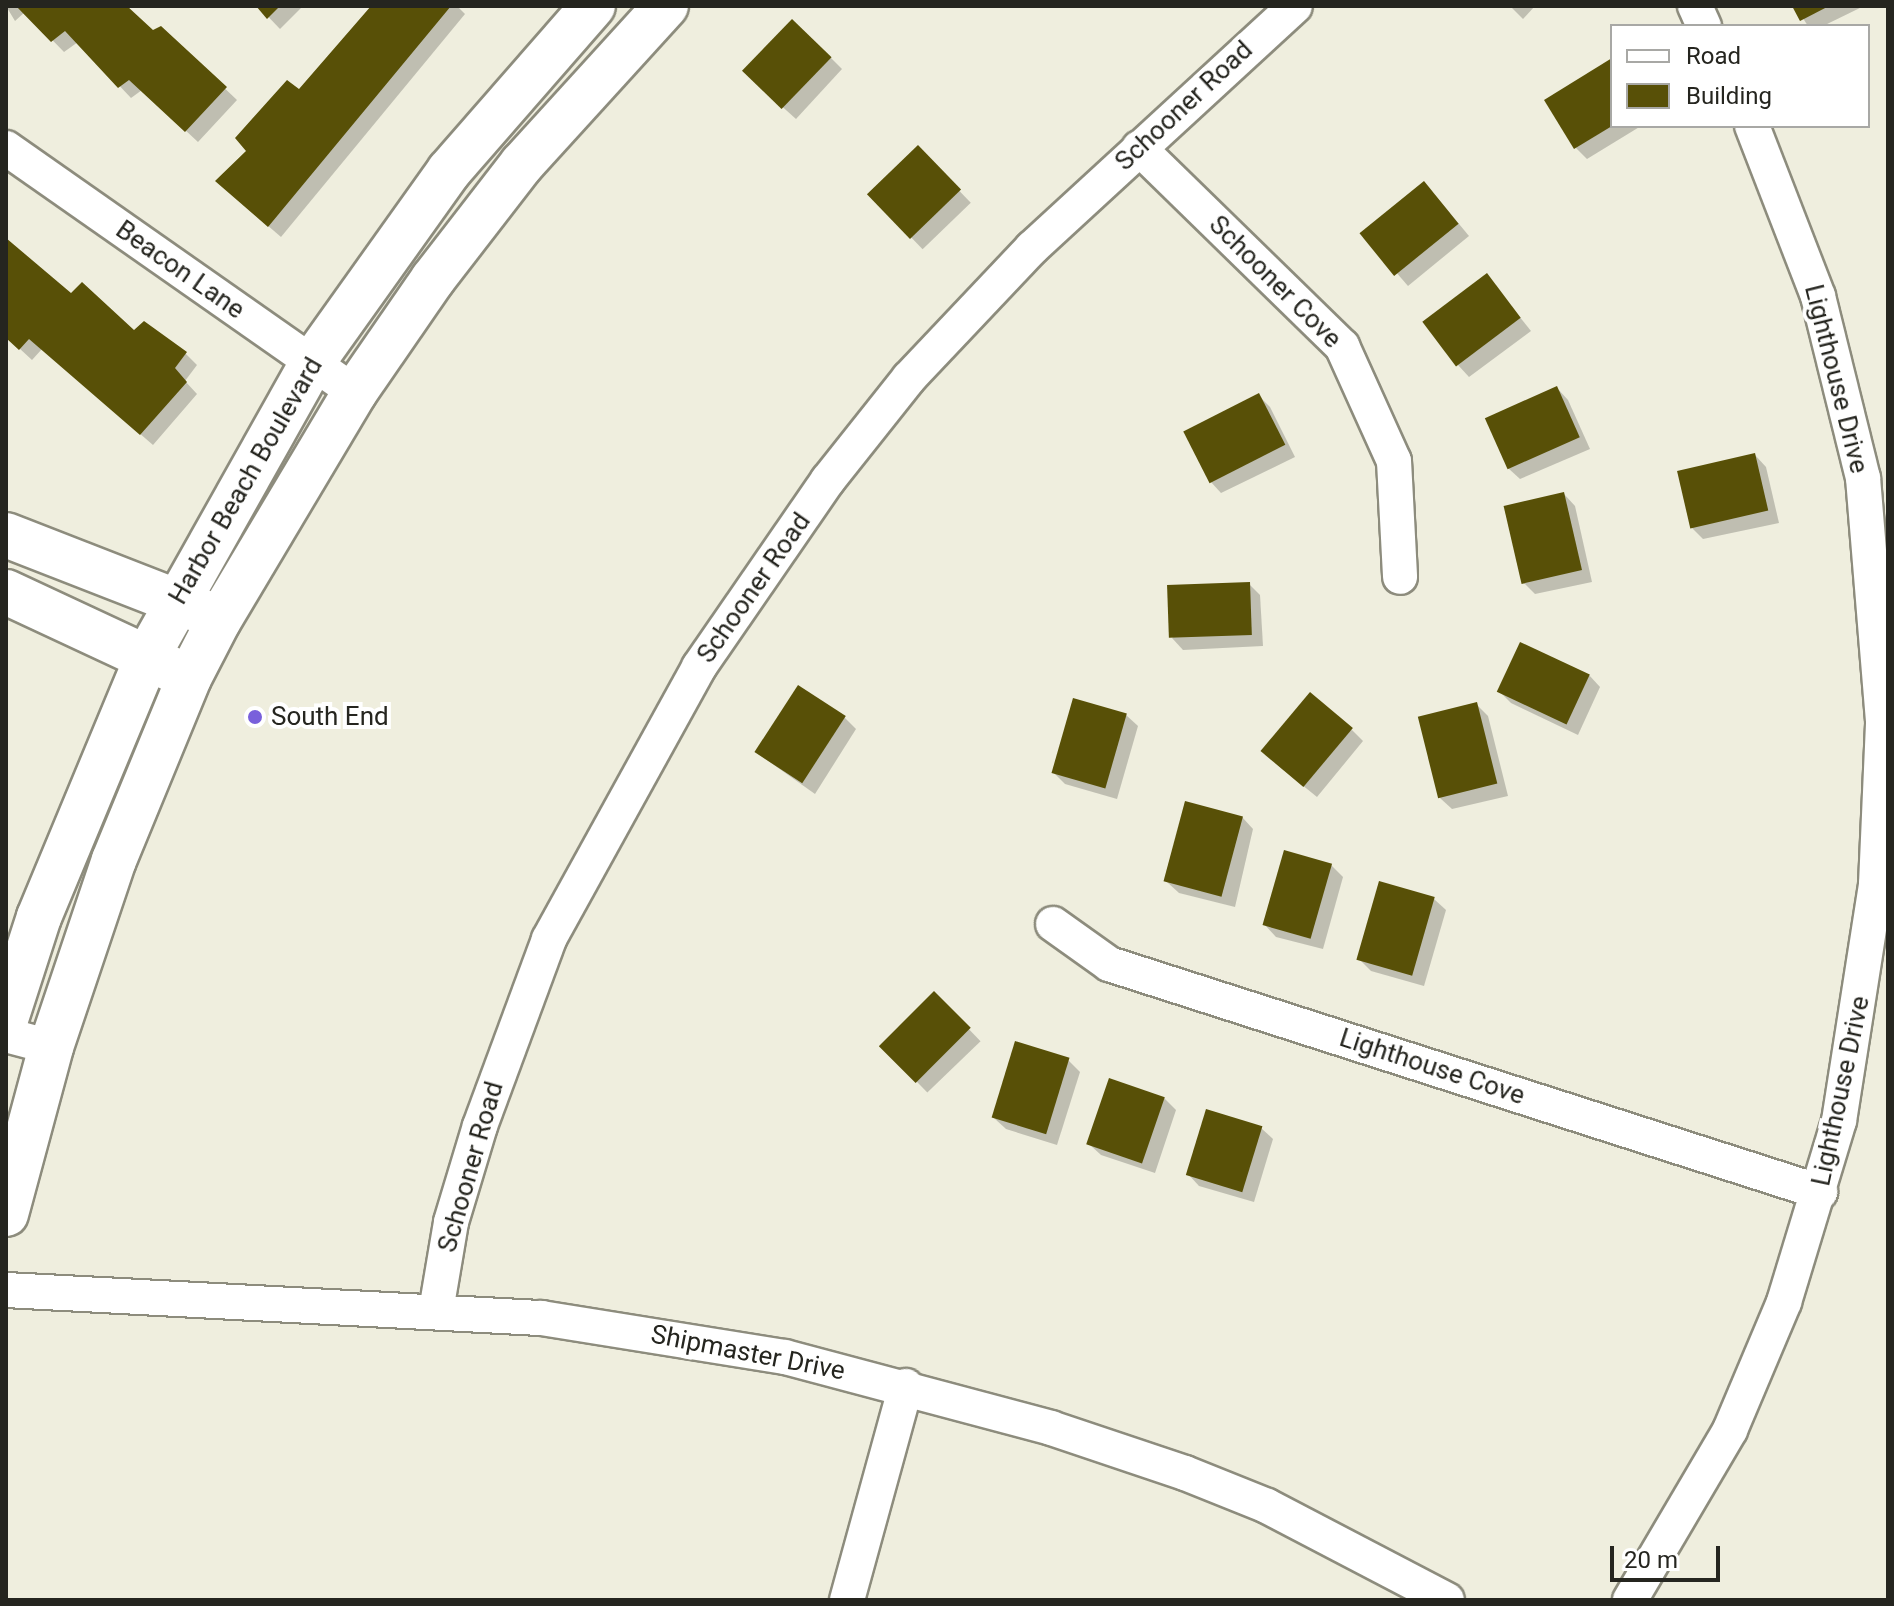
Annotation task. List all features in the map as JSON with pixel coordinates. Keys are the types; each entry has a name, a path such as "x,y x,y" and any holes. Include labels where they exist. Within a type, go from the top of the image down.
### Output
{"main road":[{"name":"Harbor Beach Boulevard","path":"6,1019 39,917 147,657 312,363 449,171 593,6"},
{"name":"Harbor Beach Boulevard","path":"189,678 219,620 355,392 433,279 522,164 666,6"},
{"path":"6,535 177,599 219,620"},
{"path":"6,592 189,678 114,860 51,1047 6,1214"}],"street":[{"name":"Schooner Road","path":"436,1311 451,1222 510,1037 538,967 608,826 699,667 828,480 909,378 1032,248 1295,6"},
{"name":"Lighthouse Drive","path":"1630,1600 1730,1430 1784,1302 1820,1192 1850,1065 1876,884 1882,810 1880,646 1863,478 1818,296 1753,128"},
{"name":"Beacon Lane","path":"6,148 355,392"},
{"name":"Schooner Cove","path":"1139,148 1342,346 1394,461 1400,577"},
{"name":"Lighthouse Cove","path":"1053,924 1109,964 1820,1192"},
{"path":"6,1035 51,1047"},
{"name":"Shipmaster Drive","path":"6,1290 541,1318 697,1340 906,1386 1051,1428 1240,1495 1447,1600"},
{"path":"847,1600 906,1386"}],"building":[{"path":"16,6 127,6 153,30 161,26 227,87 185,132 129,80 118,88 65,31 51,42"},
{"path":"256,6 280,6 267,19"},
{"path":"371,6 451,6 268,227 215,181 246,151 235,138 287,80 299,89"},
{"path":"1792,6 1829,6 1800,21"},
{"path":"792,19 832,57 782,109 742,71"},
{"path":"1610,59 1610,127 1574,149 1544,100"},
{"path":"918,145 961,190 910,239 867,194"},
{"path":"1424,181 1459,224 1394,276 1359,233"},
{"path":"6,238 71,293 82,282 134,330 144,321 187,352 175,368 187,382 140,435 29,339 19,350 6,338"},
{"path":"1487,273 1521,318 1456,366 1422,322"},
{"path":"1557,386 1580,437 1508,469 1485,418"},
{"path":"1259,393 1285,445 1210,483 1183,432"},
{"path":"1755,453 1768,510 1690,528 1677,471"},
{"path":"1564,492 1582,570 1522,584 1504,506"},
{"path":"1250,582 1252,635 1169,638 1167,585"},
{"path":"1520,642 1590,675 1567,724 1497,692"},
{"path":"798,685 846,716 802,783 754,752"},
{"path":"1310,692 1353,728 1303,787 1261,751"},
{"path":"1073,698 1127,713 1105,788 1052,773"},
{"path":"1477,702 1497,784 1438,798 1418,717"},
{"path":"1185,801 1243,817 1221,897 1164,881"},
{"path":"1284,850 1332,864 1311,939 1263,925"},
{"path":"1379,881 1435,897 1412,976 1356,960"},
{"path":"934,991 971,1028 916,1083 879,1046"},
{"path":"1015,1041 1070,1058 1046,1134 992,1118"},
{"path":"1109,1078 1165,1097 1142,1163 1086,1144"},
{"path":"1206,1109 1262,1126 1242,1192 1186,1175"}],"place":[{"name":"South End","path":"255,717"}]}
